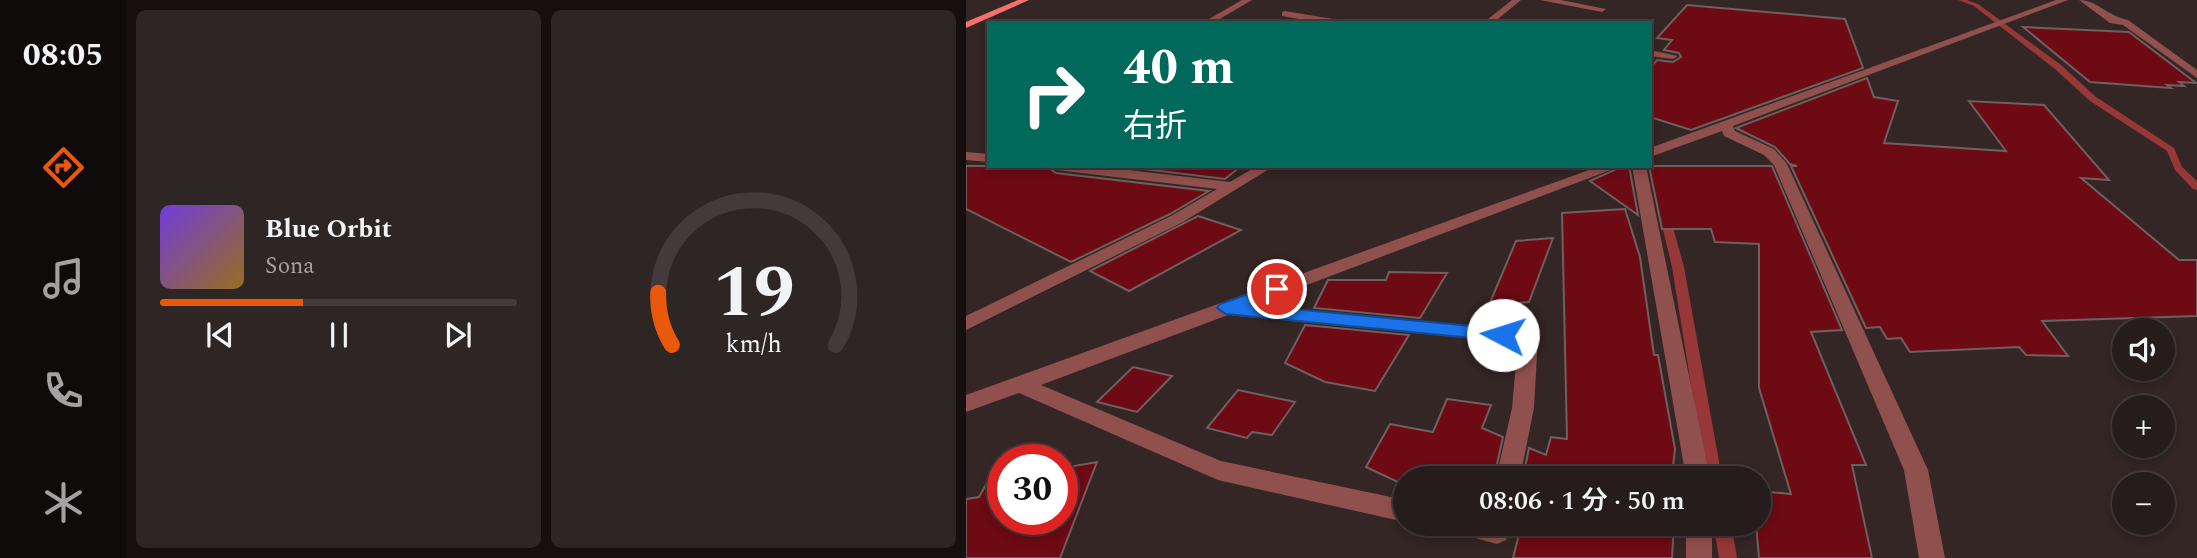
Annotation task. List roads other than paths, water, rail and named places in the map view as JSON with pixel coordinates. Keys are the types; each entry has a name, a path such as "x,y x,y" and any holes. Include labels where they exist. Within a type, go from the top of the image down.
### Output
{"main road":[{"path":"966,24 1025,0"}],"street":[{"path":"1210,21 1248,0"},
{"path":"1490,21 1517,0"},
{"path":"1544,0 1602,9"},
{"path":"1652,152 2064,0"},
{"path":"2083,0 2113,21 2125,22 2197,75"},
{"path":"1285,14 1327,21"},
{"path":"1652,53 1673,56"},
{"path":"1726,123 1729,133 1769,152 1780,164 1916,470 1932,558"},
{"path":"966,156 987,158"},
{"path":"1073,168 1230,186"},
{"path":"966,324 1177,219 1262,168"},
{"path":"966,404 1609,168"},
{"path":"1639,168 1696,466"},
{"path":"1226,308 1528,337 1523,408 1511,466"},
{"path":"1018,384 1218,470 1393,508"},
{"path":"1699,536 1699,558"}],"waterway":[{"path":"1961,0 1976,5 2058,67 2093,99 2171,150 2178,168 2197,187"},
{"path":"1664,213 1678,267 1712,466"},
{"path":"1724,536 1728,558"}]}
